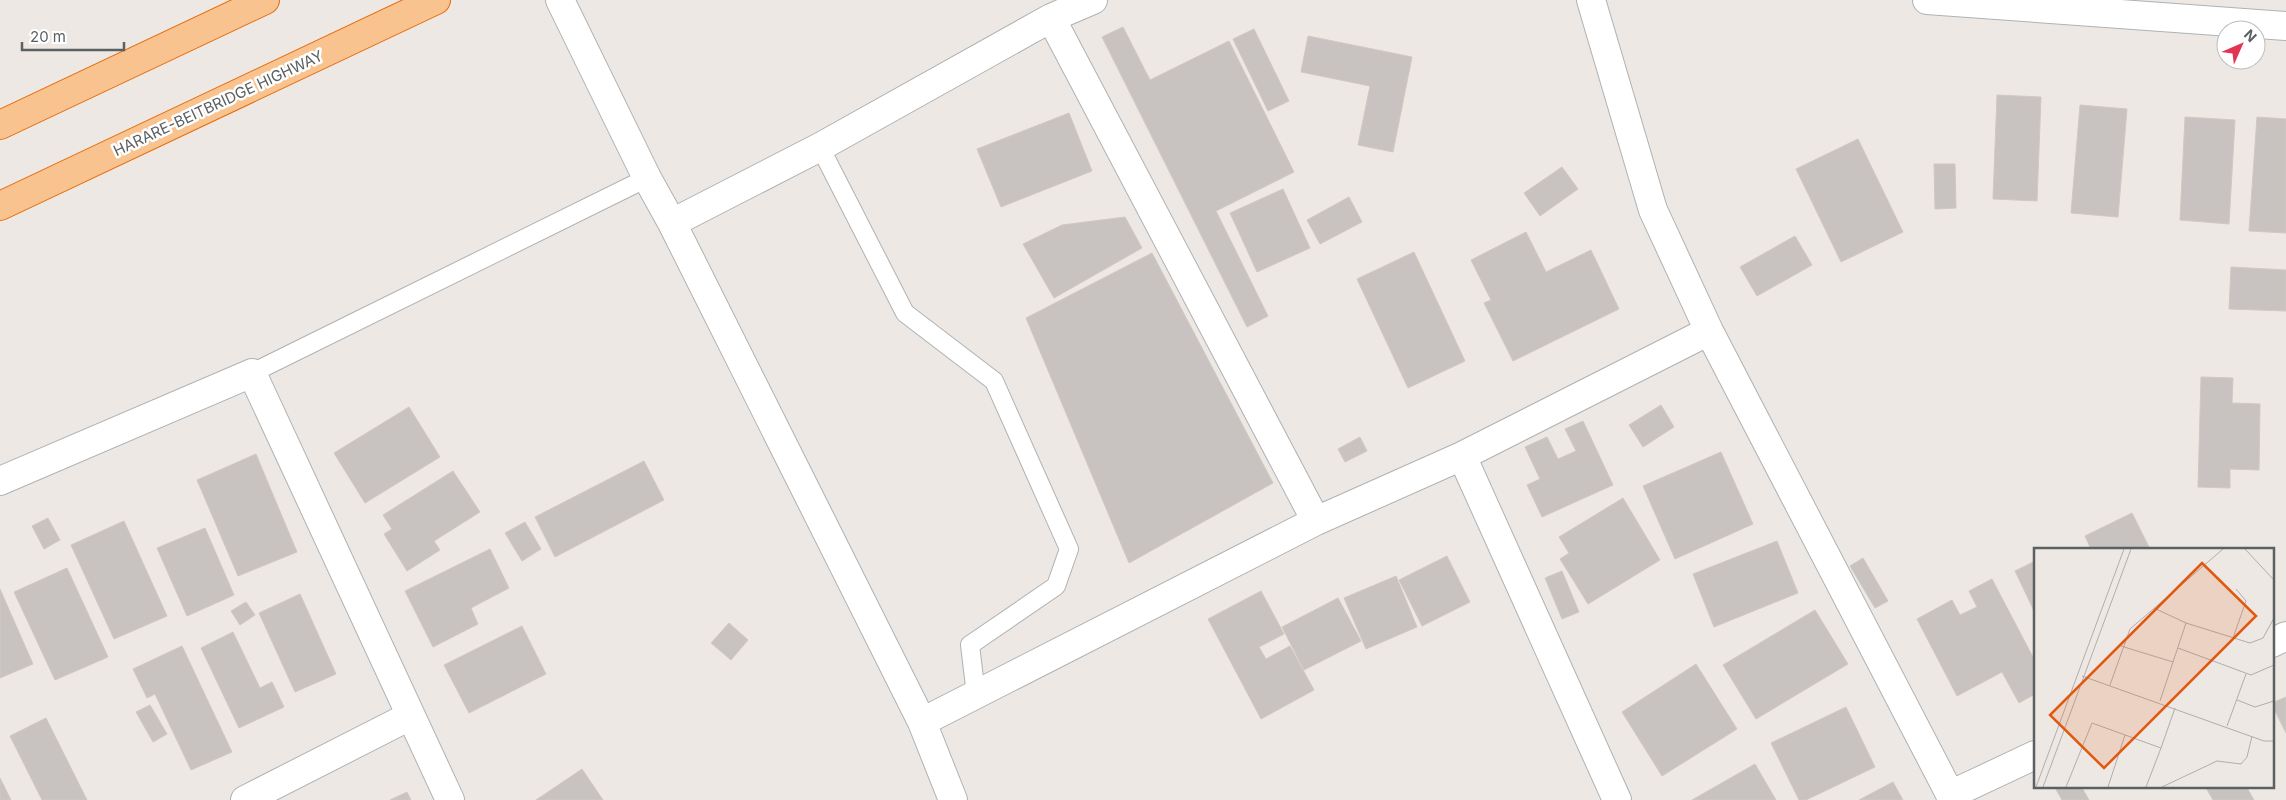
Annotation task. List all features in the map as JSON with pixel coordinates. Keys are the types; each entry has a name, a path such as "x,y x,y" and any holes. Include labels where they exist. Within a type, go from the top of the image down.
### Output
{"highway":[{"path":"0,124 265,0"},
{"name":"HARARE-BEITBRIDGE HIGHWAY","path":"0,206 436,0"}],"street":[{"path":"560,0 646,178 672,223 922,722 953,800"},
{"path":"672,223 820,147 1051,18 1093,0"},
{"path":"1591,0 1653,210 1709,331 1951,798 2034,756"},
{"path":"1927,0 2286,26"},
{"path":"1051,18 1316,522"},
{"path":"922,722 1316,522 1462,456 1709,331"},
{"path":"0,480 252,373 450,800"},
{"path":"1462,456 1617,800"},
{"path":"2274,642 2286,636"},
{"path":"245,800 410,716"}],"lane":[{"path":"820,147 905,313 994,381 1069,549 1056,586 970,645 976,695"},
{"path":"252,373 646,178"}],"building":[{"path":"1123,27 1150,80 1229,41 1294,172 1216,211 1268,316 1247,327 1102,37"},
{"path":"1254,29 1289,101 1268,111 1233,39"},
{"path":"1308,36 1412,57 1393,152 1358,145 1370,86 1301,72"},
{"path":"1997,95 2041,97 2037,201 1993,199"},
{"path":"2080,105 2127,109 2118,217 2071,213"},
{"path":"1069,113 1092,171 1001,207 977,149"},
{"path":"2185,117 2235,120 2229,224 2180,220"},
{"path":"2257,117 2286,119 2286,233 2249,231"},
{"path":"1858,139 1903,232 1841,262 1796,169"},
{"path":"1934,164 1955,164 1956,208 1935,209"},
{"path":"1562,167 1578,189 1540,216 1524,193"},
{"path":"1283,189 1310,248 1257,272 1230,213"},
{"path":"1349,197 1362,222 1320,244 1307,220"},
{"path":"1125,217 1142,248 1054,298 1023,244 1062,225"},
{"path":"1526,232 1546,272 1591,250 1619,309 1513,361 1484,303 1491,300 1471,260"},
{"path":"1795,236 1812,265 1757,296 1740,267"},
{"path":"1414,252 1465,361 1408,388 1357,279"},
{"path":"1152,253 1273,483 1129,563 1026,318"},
{"path":"2231,267 2286,270 2286,311 2229,309"},
{"path":"2201,377 2233,378 2232,403 2260,404 2259,470 2230,469 2230,488 2198,487"},
{"path":"1661,405 1674,427 1643,447 1629,425"},
{"path":"409,407 440,457 365,503 334,453"},
{"path":"1583,421 1613,485 1542,517 1527,485 1540,479 1525,447 1547,437 1558,459 1576,451 1565,429"},
{"path":"1360,437 1367,451 1345,462 1338,449"},
{"path":"1721,452 1753,524 1675,559 1643,486"},
{"path":"256,454 297,552 238,576 197,480"},
{"path":"644,461 664,500 555,557 535,517"},
{"path":"453,471 480,512 434,541 440,550 407,571 384,534 392,529 383,515"},
{"path":"1623,498 1660,560 1588,604 1560,559 1569,553 1559,537"},
{"path":"2132,513 2150,548 2091,548 2085,536"},
{"path":"48,518 60,540 44,549 32,526"},
{"path":"124,521 167,616 114,639 71,545"},
{"path":"525,522 541,549 522,561 505,533"},
{"path":"205,528 234,595 187,616 157,548"},
{"path":"1777,541 1798,593 1714,627 1693,574"},
{"path":"490,549 509,588 471,608 478,624 433,647 405,591"},
{"path":"1447,556 1470,602 1422,626 1399,580"},
{"path":"1863,558 1888,601 1875,608 1850,566"},
{"path":"2034,562 2034,611 2015,571"},
{"path":"67,568 108,657 55,680 14,592"},
{"path":"1562,571 1579,612 1562,619 1545,578"},
{"path":"1396,576 1417,627 1366,649 1344,598"},
{"path":"1992,579 2034,659 2034,695 2019,703 2002,672 1957,696 1917,619 1952,600 1960,615 1977,607 1969,591"},
{"path":"0,589 33,664 0,678"},
{"path":"1261,591 1284,634 1259,647 1266,659 1290,646 1314,690 1261,719 1208,619"},
{"path":"300,594 336,674 295,692 259,613"},
{"path":"1338,598 1361,641 1304,670 1282,627"},
{"path":"246,602 255,615 240,625 231,611"},
{"path":"1815,610 1848,664 1756,719 1723,665"},
{"path":"729,623 748,640 731,660 711,643"},
{"path":"522,626 546,674 469,713 444,665"},
{"path":"233,632 260,688 272,682 284,707 239,728 201,648"},
{"path":"182,646 232,752 191,770 155,694 147,698 133,669"},
{"path":"1696,664 1737,729 1662,776 1622,712"},
{"path":"2286,697 2286,733 2274,709 2274,702"},
{"path":"150,705 167,734 153,742 136,712"},
{"path":"1846,707 1875,767 1806,800 1799,800 1771,743"},
{"path":"46,718 87,800 42,800 10,736"},
{"path":"1755,764 1776,800 1692,800"},
{"path":"582,769 603,800 536,800"},
{"path":"0,778 11,800 0,800"},
{"path":"1893,782 1903,800 1859,800"},
{"path":"2055,788 2082,788 2089,800 2062,800"},
{"path":"2206,788 2247,788 2254,800 2213,800"},
{"path":"407,792 411,800 390,800"}]}
